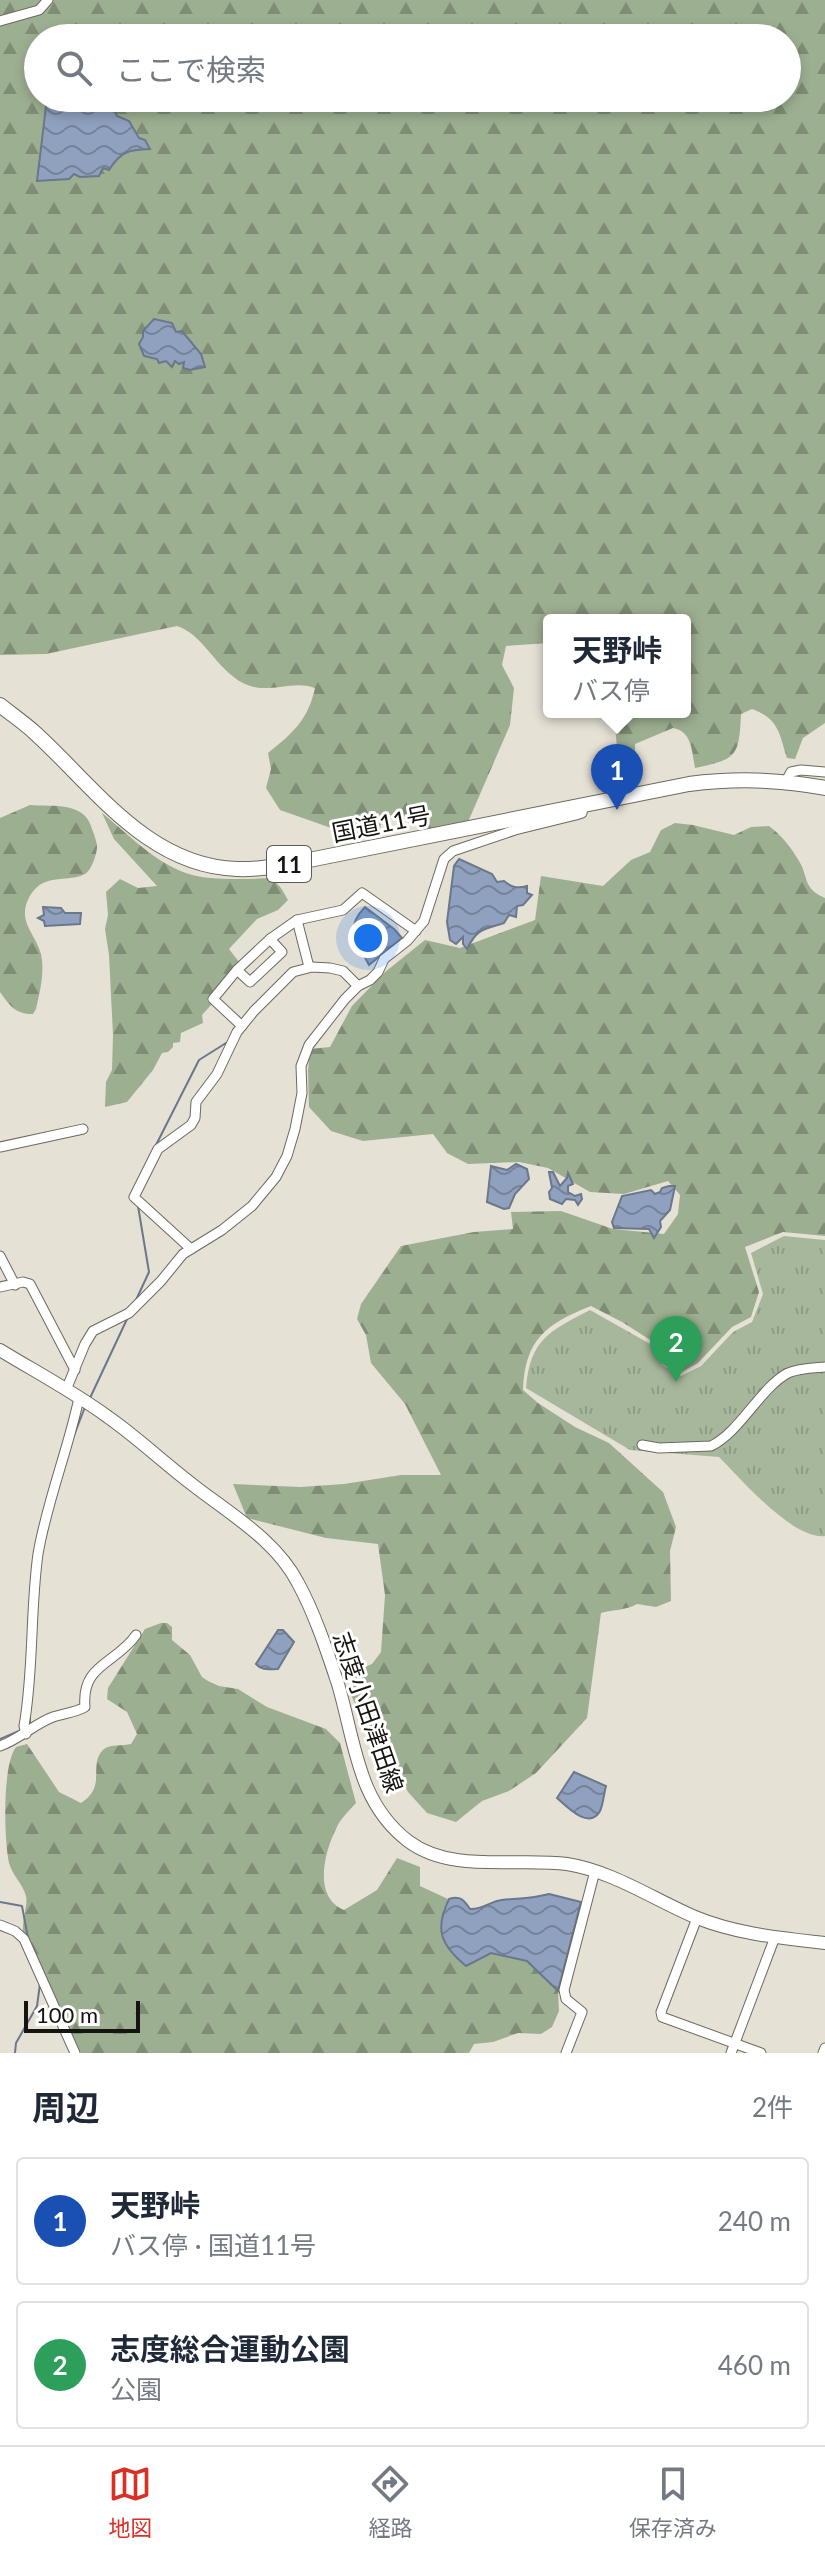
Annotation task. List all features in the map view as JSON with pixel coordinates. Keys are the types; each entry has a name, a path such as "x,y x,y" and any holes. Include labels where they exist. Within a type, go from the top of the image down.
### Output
{"highway":[{"name":"国道11号","path":"0,705 33,731 122,819 144,836 169,851 210,865 235,869 275,866 584,803 725,779 786,781 825,788"}],"main road":[{"name":"志度小田津田線","path":"0,1350 131,1434 284,1559 299,1584 337,1684 371,1800 408,1841 448,1859 570,1864 595,1871 697,1918 742,1931 825,1943"}],"street":[{"path":"0,21 39,10 48,0"},
{"path":"786,781 791,772 825,772"},
{"path":"66,1390 93,1331 129,1313 191,1249 252,1206 276,1177 287,1156 295,1129 302,1093 303,1056 345,999 358,986 370,980 384,959 407,941 424,921 444,859 453,851 515,830 582,813 584,803"},
{"path":"242,1026 213,999 237,970 270,939 297,920 343,910 362,893 416,931"},
{"path":"297,920 309,967"},
{"path":"237,970 250,982 282,952 270,939"},
{"path":"191,1249 134,1197 158,1149 191,1125 195,1118 196,1102 217,1074 242,1026 293,972 309,967 330,968 343,971 358,986"},
{"path":"0,1147 83,1129"},
{"path":"0,1256 15,1285"},
{"path":"0,1287 23,1282 30,1284 75,1370"},
{"path":"642,1445 659,1448 711,1446 734,1428 786,1374 825,1367"},
{"path":"26,1734 24,1726 33,1645 34,1581 39,1549 76,1419 79,1398"},
{"path":"0,1746 51,1718 85,1707 84,1695 89,1678 136,1635"},
{"path":"566,2053 582,2012 566,1999 564,1990 595,1871"},
{"path":"697,1918 661,2012 662,2017 733,2048 761,2053"},
{"path":"0,1925 24,1939 75,2053"},
{"path":"733,2048 774,1947 775,1937"}],"green space":[{"path":"0,0 825,0 825,723 803,738 795,759 787,758 773,722 752,709 741,714 737,748 720,762 695,768 688,738 673,728 635,744 635,759 618,761 614,718 691,718 691,614 543,614 543,643 506,646 502,665 514,688 510,725 468,822 433,830 402,816 383,815 379,833 354,836 280,810 266,788 271,769 268,753 298,725 308,709 315,688 297,685 262,688 243,683 233,677 194,636 177,626 46,654 0,655"},
{"path":"30,805 67,807 83,814 97,847 87,872 78,877 46,882 32,892 27,902 25,916 39,947 42,968 42,982 33,1014 14,1008 0,992 0,818"},
{"path":"102,813 148,852 174,868 210,878 272,878 288,900 278,910 257,919 229,949 239,962 208,997 211,1005 202,1015 203,1023 181,1033 180,1042 173,1043 168,1052 162,1053 153,1070 127,1102 105,1107 106,1082 112,1070 113,1035 105,929 108,915 106,892 120,879 138,888 157,886 114,839"},
{"path":"675,823 734,835 751,827 769,826 793,851 809,886 825,898 825,1236 783,1232 745,1247 759,1292 751,1317 732,1327 698,1363 682,1372 666,1365 655,1343 591,1306 550,1327 534,1346 528,1358 523,1390 575,1427 609,1443 663,1492 676,1527 670,1551 671,1601 656,1607 637,1604 601,1613 587,1718 536,1773 509,1791 482,1801 456,1822 427,1813 408,1792 350,1693 357,1670 372,1664 381,1652 385,1595 378,1544 326,1538 247,1518 233,1484 300,1487 401,1475 441,1475 405,1404 371,1363 366,1335 357,1319 361,1304 401,1246 474,1232 513,1229 511,1212 561,1211 613,1229 664,1234 678,1214 680,1195 668,1181 624,1194 590,1192 548,1168 519,1162 468,1164 447,1153 433,1134 363,1141 331,1131 309,1107 310,1049 330,1047 352,1006 385,972 425,940 460,948 535,920 541,876 603,886 631,860 650,852 661,830"},
{"path":"784,1236 825,1240 825,1536 812,1535 783,1519 719,1457 630,1450 526,1388 532,1358 544,1338 590,1310 652,1345 662,1365 681,1376 701,1366 733,1332 752,1322 763,1294 751,1253"},
{"path":"161,1623 172,1627 172,1640 190,1655 202,1677 219,1686 238,1689 267,1707 326,1729 340,1743 356,1803 338,1825 325,1862 325,1885 334,1904 344,1910 377,1890 397,1858 420,1867 420,1886 448,1899 443,1911 466,1966 491,1953 527,1961 558,1991 559,2011 552,2027 541,2034 518,2033 493,2042 474,2044 469,2053 81,2053 23,1933 26,1896 10,1867 7,1852 5,1803 8,1769 16,1747 27,1744 59,1792 81,1803 89,1796 96,1782 99,1755 107,1747 131,1744 137,1734 127,1712 107,1699 108,1688 145,1629"}],"water":[{"path":"45,112 115,112 129,121 150,149 126,153 109,170 103,168 99,176 80,177 74,174 69,179 37,181"},
{"path":"154,319 172,323 176,332 182,331 201,354 205,367 190,370 183,368 184,362 179,364 175,361 172,367 166,361 159,363 157,359 144,356 139,344 143,331"},
{"path":"459,859 492,874 497,882 527,886 527,893 532,895 523,905 517,906 516,917 509,915 504,923 482,930 467,949 463,937 456,944 450,940 447,922 454,866"},
{"path":"43,907 61,908 65,913 81,913 80,924 45,926 44,921 38,918 44,915"},
{"path":"365,907 402,938 369,965 353,929"},
{"path":"516,1164 527,1169 529,1179 515,1194 509,1208 487,1202 491,1166 507,1170"},
{"path":"549,1172 553,1172 560,1186 568,1173 573,1184 568,1186 568,1192 575,1196 581,1194 578,1205 575,1200 566,1199 562,1204 550,1199 552,1188"},
{"path":"675,1186 670,1210 660,1221 661,1227 654,1238 649,1229 614,1228 612,1222 622,1196 651,1190 655,1194"},
{"path":"278,1630 283,1630 294,1642 278,1669 261,1668 256,1664"},
{"path":"574,1772 606,1786 600,1811 595,1816 584,1818 577,1815 557,1798"},
{"path":"549,1894 581,1902 558,1991 527,1961 491,1953 466,1966 442,1936 442,1920 449,1899 459,1898 474,1909 498,1901"}],"waterway":[{"path":"156,1145 199,1060 226,1043"},
{"path":"136,1300 149,1272 138,1206"},
{"path":"90,1398 128,1317"},
{"path":"73,1438 85,1407"},
{"path":"30,1712 30,1725"},
{"path":"0,1739 19,1731"},
{"path":"0,1902 22,1906 28,1938"},
{"path":"15,2053 16,2043 37,2006 40,1984"}],"place":[{"name":"天野峠","path":"617,810"},
{"name":"志度総合運動公園","path":"676,1382"}]}
